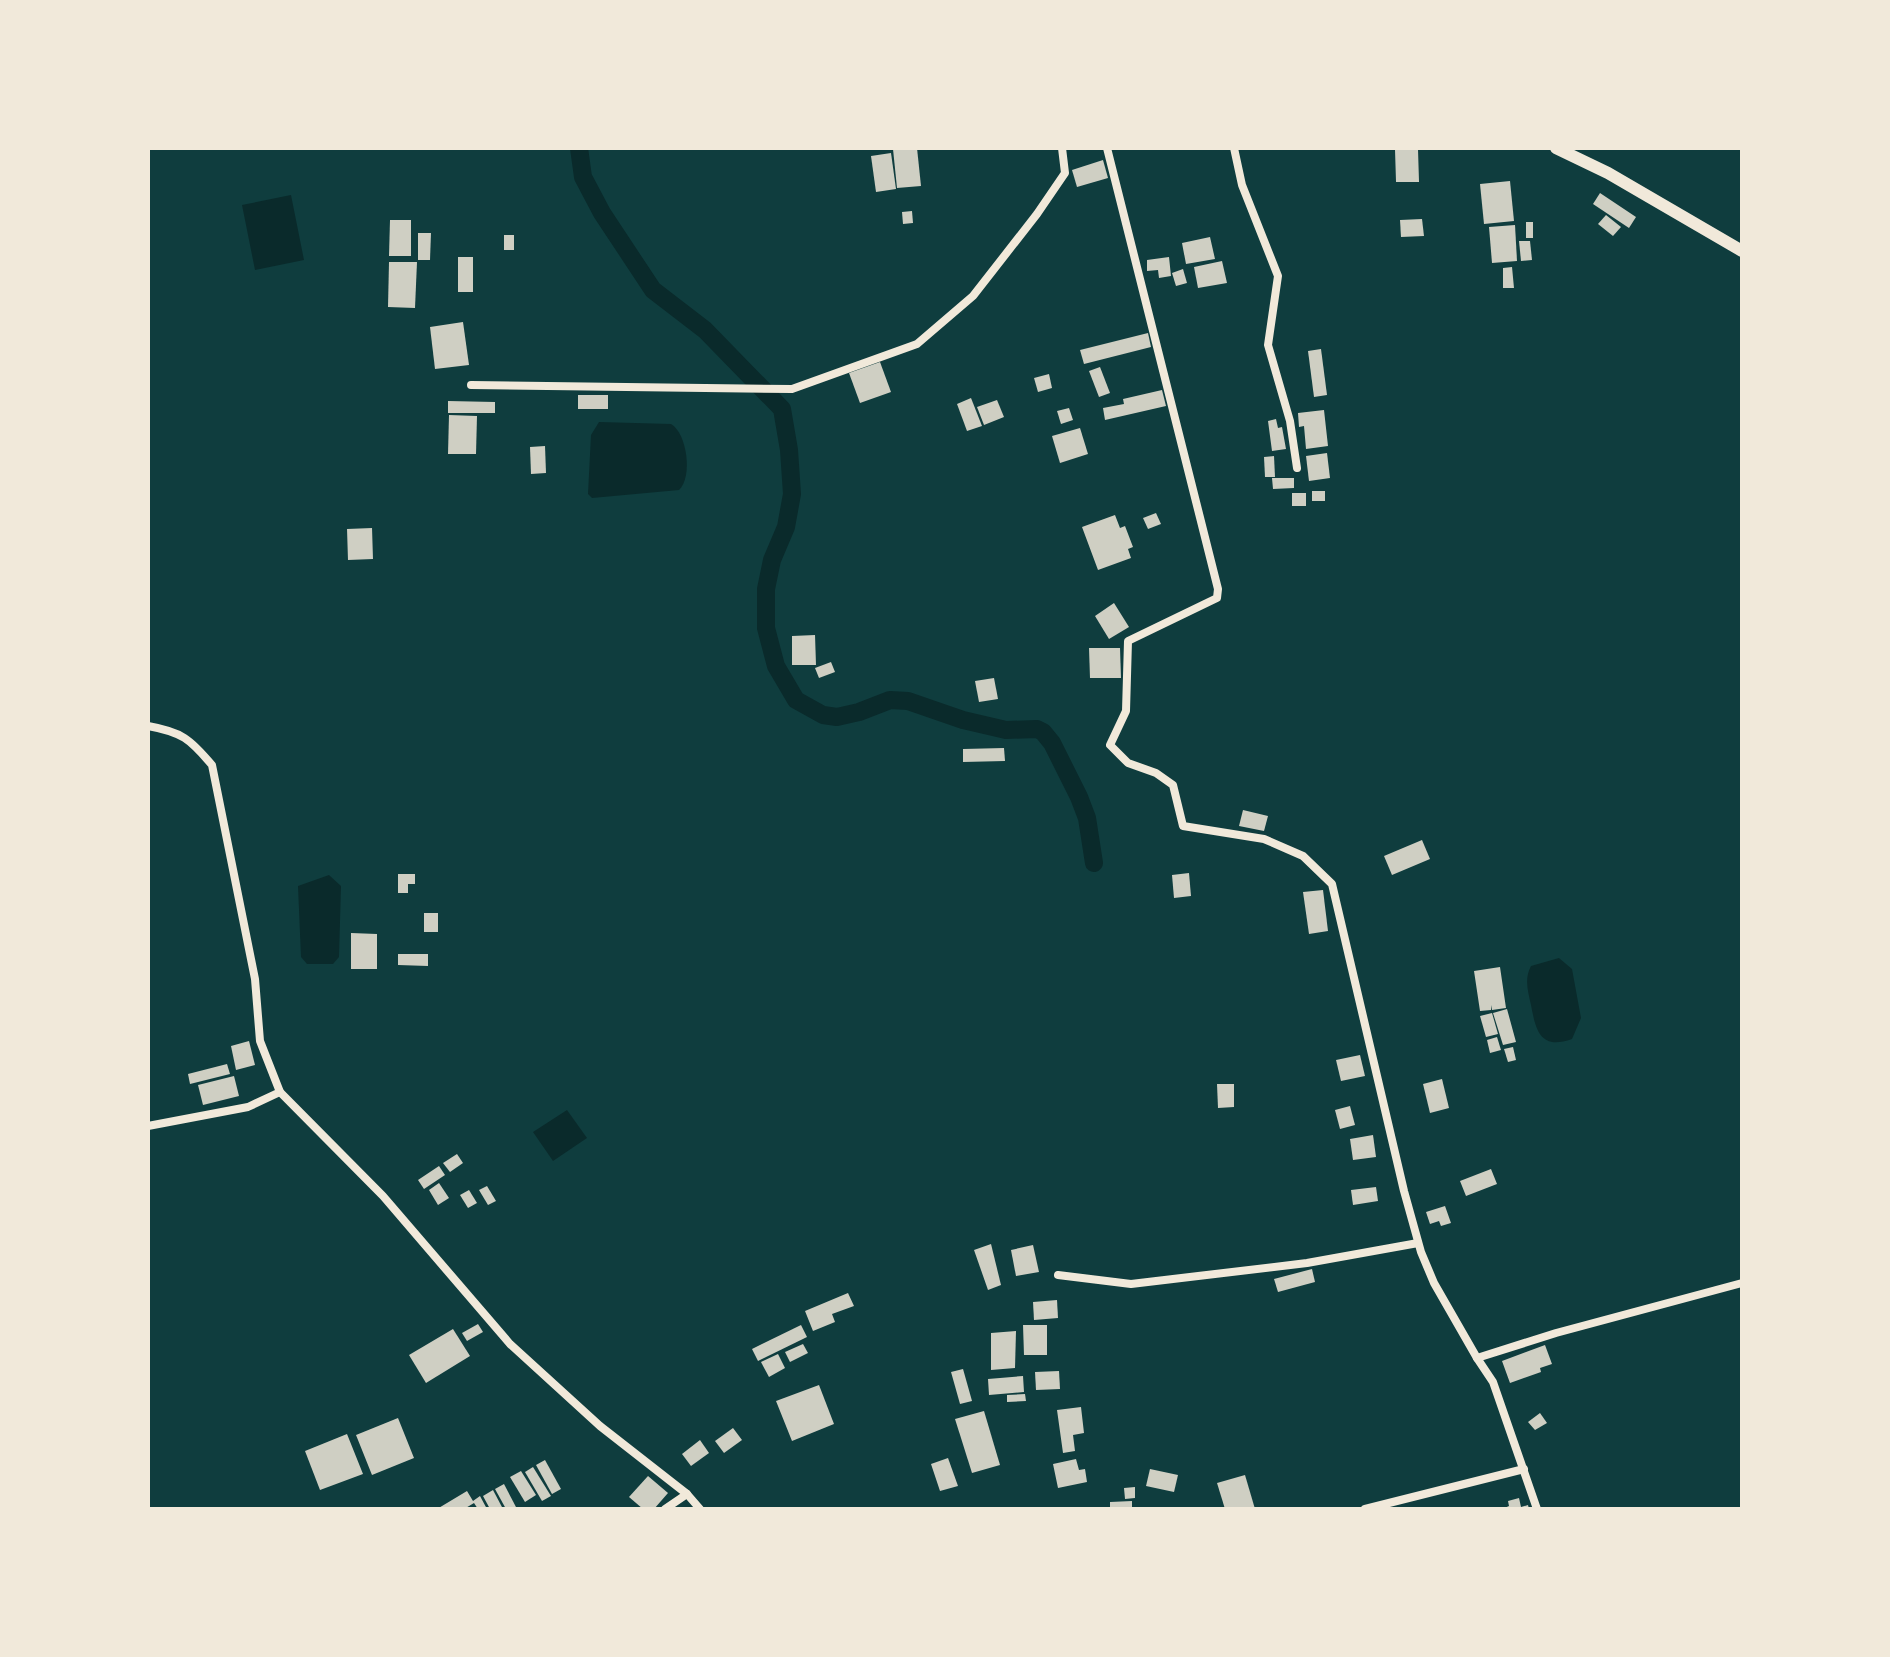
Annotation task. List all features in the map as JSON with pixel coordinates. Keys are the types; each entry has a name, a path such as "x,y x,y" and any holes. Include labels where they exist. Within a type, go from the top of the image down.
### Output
{"main road":[{"path":"1556,148 1608,173 1742,251"}],"street":[{"path":"471,385 792,389 917,344 973,296 1037,214 1065,173 1062,148"},
{"path":"1107,148 1218,589 1217,598 1128,641 1126,711 1110,745 1128,763 1156,773 1173,785 1183,826 1264,839 1303,856 1332,884 1418,1243 1434,1283 1493,1382 1537,1509"},
{"path":"1234,148 1242,185 1278,276 1268,345 1290,421 1297,468"},
{"path":"148,726 177,731 195,744 212,765 255,979 260,1041 280,1092 383,1196 510,1344 600,1426 687,1494 700,1509"},
{"path":"148,1126 248,1107 280,1092"},
{"path":"1058,1275 1131,1284 1307,1263 1418,1243"},
{"path":"1477,1358 1556,1333 1742,1283"},
{"path":"1365,1509 1524,1469"},
{"path":"665,1509 687,1494"}],"water":[{"path":"291,195 304,260 255,270 242,205"},
{"path":"599,422 671,424 677,429 684,445 687,466 679,490 592,498 588,494 591,435"},
{"path":"329,875 341,886 339,957 333,964 307,964 301,957 298,886"},
{"path":"1559,958 1572,969 1581,1018 1572,1039 1553,1042 1538,1031 1527,980 1531,966"},
{"path":"567,1110 587,1138 553,1161 533,1132"}],"building":[{"path":"917,148 921,186 897,188 893,149"},
{"path":"1418,149 1419,182 1396,182 1395,150"},
{"path":"891,153 896,189 876,192 871,156"},
{"path":"1103,160 1108,178 1077,187 1072,170"},
{"path":"1510,181 1514,221 1484,224 1480,184"},
{"path":"1600,193 1636,217 1629,228 1593,204"},
{"path":"912,211 913,223 903,224 902,212"},
{"path":"1606,215 1621,227 1613,236 1598,224"},
{"path":"1422,219 1424,236 1401,237 1400,220"},
{"path":"390,220 411,220 411,256 389,256"},
{"path":"1526,222 1533,222 1533,238 1526,238"},
{"path":"1515,225 1517,261 1492,263 1489,227"},
{"path":"418,233 431,233 430,260 418,260"},
{"path":"504,235 514,235 514,250 504,250"},
{"path":"1210,237 1215,259 1186,264 1182,243"},
{"path":"1519,241 1530,241 1532,260 1521,261"},
{"path":"458,257 473,257 473,292 458,292"},
{"path":"1169,257 1171,276 1159,278 1158,270 1147,271 1147,260"},
{"path":"1222,261 1227,283 1198,288 1194,267"},
{"path":"389,262 417,262 415,308 388,307"},
{"path":"1512,267 1514,288 1503,288 1503,268"},
{"path":"1183,269 1187,283 1176,286 1172,273"},
{"path":"463,322 469,365 435,369 430,327"},
{"path":"1148,333 1151,347 1084,364 1080,350"},
{"path":"1321,349 1327,395 1314,397 1308,351"},
{"path":"880,362 891,392 860,403 849,373"},
{"path":"1100,367 1110,393 1099,397 1089,371"},
{"path":"1049,374 1052,388 1038,392 1034,378"},
{"path":"1162,390 1166,406 1105,420 1103,408 1124,404 1123,399"},
{"path":"578,395 608,395 608,409 578,409"},
{"path":"971,398 982,426 967,431 957,404"},
{"path":"997,400 1004,417 984,425 977,407"},
{"path":"448,401 495,402 495,413 448,413"},
{"path":"1069,408 1073,420 1061,424 1057,411"},
{"path":"1324,410 1328,446 1306,449 1304,426 1299,427 1298,413"},
{"path":"449,415 477,416 476,454 448,454"},
{"path":"1276,419 1278,428 1282,427 1286,449 1272,451 1268,421"},
{"path":"1080,428 1088,454 1060,463 1052,436"},
{"path":"545,446 546,473 531,474 530,447"},
{"path":"1327,453 1330,478 1309,481 1306,456"},
{"path":"1274,456 1275,477 1265,477 1264,457"},
{"path":"1272,478 1294,478 1294,488 1273,489"},
{"path":"1312,491 1325,491 1325,501 1312,501"},
{"path":"1292,493 1306,493 1306,506 1292,506"},
{"path":"1156,513 1161,524 1148,529 1143,518"},
{"path":"1115,515 1120,528 1125,526 1133,547 1128,549 1131,558 1098,570 1082,527"},
{"path":"372,528 373,559 348,560 347,529"},
{"path":"1114,603 1129,627 1109,639 1095,616"},
{"path":"815,635 816,665 792,665 792,636"},
{"path":"1089,648 1120,648 1121,678 1090,678"},
{"path":"831,662 835,672 819,678 815,668"},
{"path":"994,678 998,699 979,702 975,681"},
{"path":"1004,748 1005,761 963,762 963,749"},
{"path":"1243,810 1268,816 1264,831 1239,826"},
{"path":"1422,840 1430,859 1392,875 1384,856"},
{"path":"1189,873 1191,896 1174,898 1172,875"},
{"path":"398,874 415,874 415,884 408,884 408,893 398,893"},
{"path":"1323,890 1328,931 1309,934 1303,892"},
{"path":"424,913 438,913 438,932 424,932"},
{"path":"351,933 377,934 377,969 351,969"},
{"path":"398,954 428,954 428,966 398,965"},
{"path":"1500,967 1506,1008 1492,1010 1491,1005 1491,1010 1480,1011 1474,971"},
{"path":"1507,1009 1516,1042 1503,1045 1493,1013"},
{"path":"1492,1013 1498,1034 1486,1037 1480,1016"},
{"path":"1497,1037 1501,1050 1490,1053 1487,1040"},
{"path":"249,1041 255,1065 236,1070 231,1046"},
{"path":"1513,1047 1516,1060 1508,1062 1504,1049"},
{"path":"1360,1055 1365,1076 1341,1081 1336,1060"},
{"path":"227,1064 230,1074 190,1084 188,1074"},
{"path":"234,1076 239,1096 203,1105 198,1085"},
{"path":"1442,1079 1449,1108 1430,1113 1423,1084"},
{"path":"1217,1084 1234,1084 1234,1107 1218,1108"},
{"path":"1350,1106 1355,1125 1340,1129 1335,1110"},
{"path":"1373,1135 1376,1157 1353,1160 1350,1139"},
{"path":"457,1154 463,1163 450,1172 443,1163"},
{"path":"439,1166 445,1175 424,1189 418,1180"},
{"path":"1491,1169 1497,1184 1466,1196 1460,1181"},
{"path":"439,1183 449,1198 438,1205 429,1190"},
{"path":"487,1186 496,1201 488,1205 479,1190"},
{"path":"1376,1187 1378,1201 1353,1205 1351,1190"},
{"path":"469,1190 477,1203 468,1208 460,1195"},
{"path":"1445,1206 1451,1223 1441,1226 1439,1221 1430,1224 1426,1212"},
{"path":"991,1244 1001,1285 988,1290 974,1250"},
{"path":"1033,1245 1039,1272 1016,1276 1011,1250"},
{"path":"1312,1269 1315,1282 1278,1292 1274,1279"},
{"path":"848,1293 854,1306 832,1314 835,1322 813,1331 805,1311"},
{"path":"1057,1300 1058,1318 1034,1320 1033,1302"},
{"path":"478,1324 483,1332 467,1341 462,1333"},
{"path":"801,1325 807,1337 758,1361 752,1349"},
{"path":"1023,1325 1047,1325 1047,1355 1024,1355"},
{"path":"453,1329 470,1356 426,1383 409,1355"},
{"path":"1016,1331 1015,1368 991,1370 991,1333"},
{"path":"803,1344 808,1353 790,1362 785,1352"},
{"path":"1545,1345 1552,1364 1540,1368 1541,1372 1510,1383 1502,1361"},
{"path":"778,1354 785,1368 769,1377 761,1362"},
{"path":"963,1369 972,1401 960,1404 951,1372"},
{"path":"1059,1371 1060,1389 1036,1390 1035,1372"},
{"path":"1023,1376 1024,1392 989,1395 988,1379"},
{"path":"819,1385 834,1424 792,1441 776,1401"},
{"path":"1025,1394 1026,1401 1007,1402 1007,1395"},
{"path":"1081,1407 1084,1433 1073,1435 1075,1451 1063,1453 1057,1410"},
{"path":"984,1411 1000,1465 972,1473 955,1419"},
{"path":"1540,1413 1547,1423 1535,1430 1528,1422"},
{"path":"398,1418 414,1458 372,1475 356,1435"},
{"path":"733,1428 742,1440 724,1453 715,1441"},
{"path":"347,1434 363,1474 320,1490 305,1451"},
{"path":"700,1440 709,1453 691,1466 682,1454"},
{"path":"948,1458 958,1486 940,1491 931,1464"},
{"path":"1076,1459 1079,1470 1085,1469 1087,1482 1058,1488 1053,1464"},
{"path":"545,1460 561,1489 552,1494 536,1465"},
{"path":"533,1467 551,1496 542,1501 525,1472"},
{"path":"1150,1469 1178,1475 1174,1492 1146,1486"},
{"path":"521,1471 536,1495 525,1502 510,1477"},
{"path":"1245,1475 1255,1509 1225,1509 1217,1483"},
{"path":"648,1476 668,1493 654,1509 643,1509 629,1497"},
{"path":"504,1484 517,1509 506,1509 495,1489"},
{"path":"1135,1487 1135,1498 1125,1499 1124,1488"},
{"path":"493,1490 503,1509 490,1509 483,1496"},
{"path":"467,1491 473,1501 480,1496 487,1509 478,1509 474,1503 464,1509 437,1509"},
{"path":"1519,1498 1521,1507 1528,1505 1529,1509 1502,1509 1509,1506 1508,1501"},
{"path":"1132,1501 1132,1509 1110,1509 1110,1502"}],"waterway":[{"path":"579,148 583,177 602,213 653,290 705,330 782,409 792,494 786,527 772,560 766,589 766,628 776,666 796,700 823,715 837,717 890,700 908,701 963,720 1006,730 1037,729 1043,732 1052,743 1079,797 1087,818 1094,863"}]}
